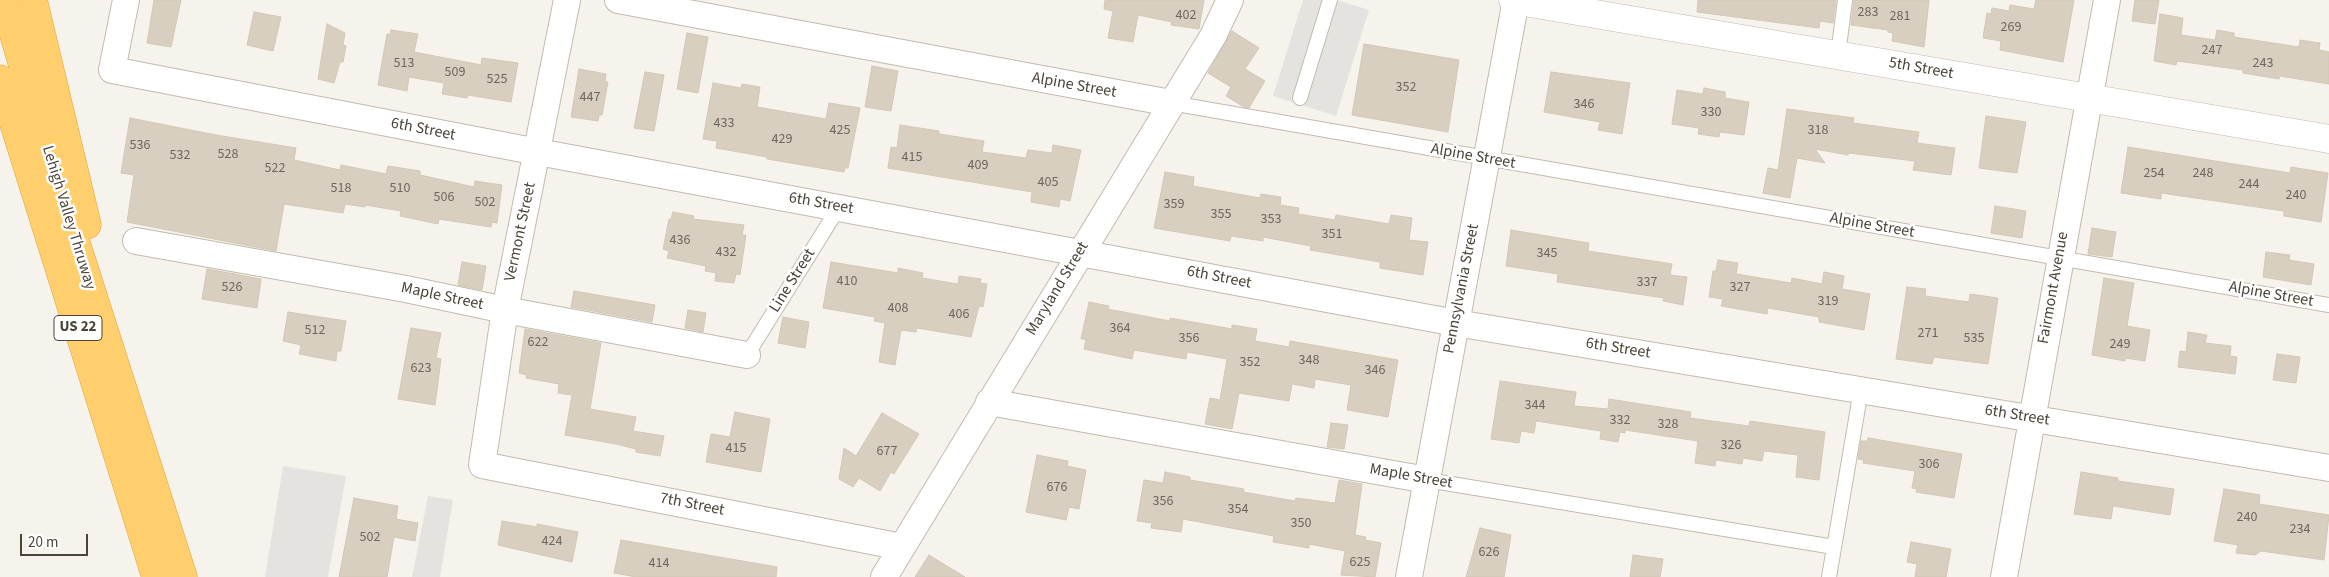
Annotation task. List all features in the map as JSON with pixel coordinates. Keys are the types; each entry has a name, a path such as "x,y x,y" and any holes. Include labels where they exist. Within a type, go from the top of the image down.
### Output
{"highway":[{"name":"Lehigh Valley Thruway","path":"4,0 57,184 183,577"},
{"path":"33,0 134,421"},
{"name":"Lehigh Valley Thruway","path":"0,79 156,577"}],"street":[{"name":"6th Street","path":"126,0 112,70 538,152 1456,323 2329,468"},
{"name":"Vermont Street","path":"482,465 504,310 538,152 567,0"},
{"name":"Alpine Street","path":"618,0 1171,103"},
{"name":"Maryland Street","path":"884,577 1213,36 1230,0"},
{"name":"5th Street","path":"1514,0 1601,7 1838,55 2329,139"},
{"name":"Pennsylvania Street","path":"1409,577 1514,0"},
{"name":"Fairmont Avenue","path":"2004,577 2106,0"},
{"name":"Maple Street","path":"136,241 406,289 504,310 747,356"},
{"name":"Maple Street","path":"990,402 1427,480"},
{"name":"7th Street","path":"482,465 902,547"}],"lane":[{"path":"1300,98 1330,0"},
{"path":"1838,55 1845,0"},
{"name":"Alpine Street","path":"1171,103 2329,305"},
{"name":"Line Street","path":"747,356 839,207"},
{"path":"1829,577 1861,390"},
{"name":"Maple Street","path":"1427,480 1834,547"}],"shaded area":[{"path":"1303,0 1337,0 1369,10 1336,116 1273,96"},
{"path":"283,466 346,476 328,577 265,577"},
{"path":"428,496 453,500 440,577 412,577"}],"building":[{"path":"154,0 181,0 171,47 147,43"},
{"path":"1105,0 1204,0 1199,29 1171,25 1172,22 1138,15 1133,42 1108,38 1113,11 1104,9"},
{"path":"1698,0 1836,0 1833,23 1820,21 1819,28 1697,12"},
{"path":"1854,0 1929,0 1924,47 1892,41 1893,33 1888,32 1888,30 1851,25"},
{"path":"2036,0 2074,0 2063,62 2000,50 2001,41 1983,38 1987,13 1991,14 1992,8 2009,11 2010,5 2034,9"},
{"path":"2135,0 2159,0 2155,24 2132,21"},
{"path":"254,12 281,17 273,51 247,45"},
{"path":"2160,14 2183,18 2181,35 2215,40 2217,30 2234,33 2234,37 2299,47 2300,40 2320,43 2319,50 2329,52 2329,84 2280,76 2279,79 2243,73 2243,70 2177,61 2176,65 2154,61"},
{"path":"327,24 345,33 343,45 346,46 343,62 340,62 334,83 318,79"},
{"path":"391,30 418,34 414,52 481,65 482,58 518,63 511,102 468,95 467,98 442,94 444,83 409,77 407,91 378,85 387,34 390,34"},
{"path":"1232,31 1259,48 1245,69 1265,81 1249,108 1226,96 1231,87 1208,73"},
{"path":"687,33 708,37 698,93 677,89"},
{"path":"1364,44 1459,60 1448,132 1352,115"},
{"path":"872,66 898,71 891,111 865,107"},
{"path":"579,69 606,74 605,82 608,82 602,115 599,115 598,121 571,117"},
{"path":"645,72 664,75 654,131 634,128"},
{"path":"1551,72 1630,83 1622,134 1598,130 1600,122 1544,112"},
{"path":"713,83 741,88 742,84 760,87 757,107 826,119 829,103 860,108 848,168 845,168 844,172 716,148 717,141 703,139"},
{"path":"1704,88 1725,92 1725,98 1749,102 1744,135 1720,132 1719,137 1698,134 1699,128 1672,124 1677,90 1703,94"},
{"path":"1787,109 1854,118 1853,123 1919,132 1917,143 1955,148 1951,175 1913,170 1915,161 1849,153 1848,155 1815,149 1825,163 1797,158 1790,198 1763,193 1768,168 1778,170"},
{"path":"1986,116 2026,122 2017,173 1979,168"},
{"path":"130,118 296,148 294,160 340,170 341,165 386,174 388,166 420,171 420,175 474,187 475,181 502,185 497,223 492,222 491,227 439,219 438,224 400,216 401,211 365,205 365,207 345,204 343,213 284,204 276,251 127,222 134,175 121,173"},
{"path":"900,125 939,131 939,134 984,141 982,152 1026,158 1028,150 1052,153 1053,145 1081,150 1070,201 1060,199 1059,207 1031,202 1032,192 888,168 891,147 897,148"},
{"path":"2128,147 2290,173 2291,167 2328,173 2321,222 2284,216 2284,211 2161,193 2161,199 2121,193"},
{"path":"1165,172 1194,177 1193,186 1260,198 1261,194 1281,197 1280,205 1299,208 1298,214 1335,220 1336,215 1389,224 1391,215 1412,218 1409,240 1428,242 1423,275 1380,268 1380,262 1310,250 1311,246 1263,237 1263,241 1231,236 1230,241 1154,228"},
{"path":"1995,206 2026,211 2022,238 1991,233"},
{"path":"673,212 694,216 693,219 744,225 742,235 746,235 740,275 736,274 734,283 715,281 716,273 705,271 706,266 667,258 669,251 663,249 669,219 671,219"},
{"path":"2092,228 2116,232 2112,257 2088,254"},
{"path":"1511,230 1589,243 1588,251 1672,264 1670,275 1687,277 1683,305 1663,301 1664,298 1557,282 1558,274 1506,266"},
{"path":"2266,252 2290,255 2289,260 2314,264 2311,285 2263,277"},
{"path":"1718,260 1738,263 1736,274 1791,283 1792,278 1822,284 1824,272 1844,276 1842,289 1870,294 1864,330 1819,322 1819,317 1768,308 1767,314 1721,306 1723,299 1709,297 1713,271 1716,271"},
{"path":"462,262 486,266 482,290 458,285"},
{"path":"831,262 898,273 898,268 923,273 922,278 958,284 959,276 981,279 980,283 987,284 983,307 979,306 971,337 917,328 916,332 901,330 895,365 879,362 885,323 874,321 875,317 823,308"},
{"path":"207,269 261,279 257,308 202,299"},
{"path":"2104,278 2134,283 2127,326 2150,330 2145,361 2125,358 2125,361 2092,355"},
{"path":"1907,287 1926,289 1925,296 1969,302 1970,294 1998,298 1988,364 1934,357 1932,364 1896,359"},
{"path":"574,291 655,305 652,322 571,307"},
{"path":"1089,302 1109,306 1108,309 1170,321 1170,318 1232,329 1232,325 1257,329 1255,341 1289,347 1290,341 1398,360 1388,417 1347,410 1351,385 1315,379 1314,388 1292,384 1289,401 1239,393 1232,429 1205,424 1210,398 1220,400 1227,359 1187,352 1186,359 1134,350 1132,359 1084,349 1086,339 1081,339"},
{"path":"688,310 706,313 703,332 685,328"},
{"path":"288,312 346,321 341,351 337,351 336,361 299,354 301,345 283,341"},
{"path":"783,317 809,322 805,348 778,343"},
{"path":"411,328 441,333 436,358 441,359 435,405 398,399"},
{"path":"525,329 601,343 590,409 636,417 633,431 664,436 660,456 636,452 636,449 616,444 565,435 572,395 558,393 559,384 526,378 527,375 519,373"},
{"path":"2188,332 2207,335 2205,343 2231,346 2230,356 2237,357 2235,374 2178,367 2180,351 2186,352"},
{"path":"2277,354 2300,357 2296,383 2273,380"},
{"path":"1500,381 1576,392 1574,406 1608,409 1609,399 1691,412 1690,418 1749,426 1750,421 1825,432 1819,480 1796,477 1798,455 1764,451 1762,461 1743,458 1742,464 1716,460 1715,466 1695,463 1698,441 1625,430 1625,433 1620,432 1618,442 1600,439 1601,431 1536,421 1534,433 1521,431 1519,443 1491,439"},
{"path":"735,412 770,419 761,472 706,462 711,434 730,437"},
{"path":"882,413 919,434 894,474 891,472 880,491 859,478 853,487 839,479 844,448 856,456"},
{"path":"1331,423 1348,425 1344,449 1327,447"},
{"path":"1868,438 1962,454 1954,498 1916,492 1917,489 1912,488 1915,471 1863,463 1864,460 1858,459 1861,441 1867,441"},
{"path":"1037,455 1068,461 1067,466 1086,470 1079,509 1069,507 1066,520 1026,512"},
{"path":"1165,472 1190,477 1190,480 1244,489 1243,492 1295,501 1296,498 1335,503 1339,480 1362,484 1355,535 1366,537 1365,540 1381,543 1375,577 1341,575 1345,551 1309,544 1309,548 1273,542 1274,536 1183,519 1181,532 1151,528 1152,523 1137,521 1144,480 1163,483"},
{"path":"2081,472 2118,478 2118,481 2174,489 2170,515 2113,506 2111,519 2074,514"},
{"path":"2224,489 2260,495 2259,504 2329,515 2324,560 2261,551 2255,555 2236,553 2238,545 2214,541"},
{"path":"354,498 398,506 396,519 418,523 415,541 394,537 387,577 339,577"},
{"path":"502,521 537,527 537,524 578,532 572,562 498,545"},
{"path":"1480,528 1511,535 1504,577 1466,577"},
{"path":"621,540 777,567 776,577 636,577 614,573"},
{"path":"1911,542 1951,549 1946,577 1915,577 1917,564 1907,562"},
{"path":"929,555 965,577 915,577"},
{"path":"1633,555 1663,559 1660,577 1630,577"}]}
